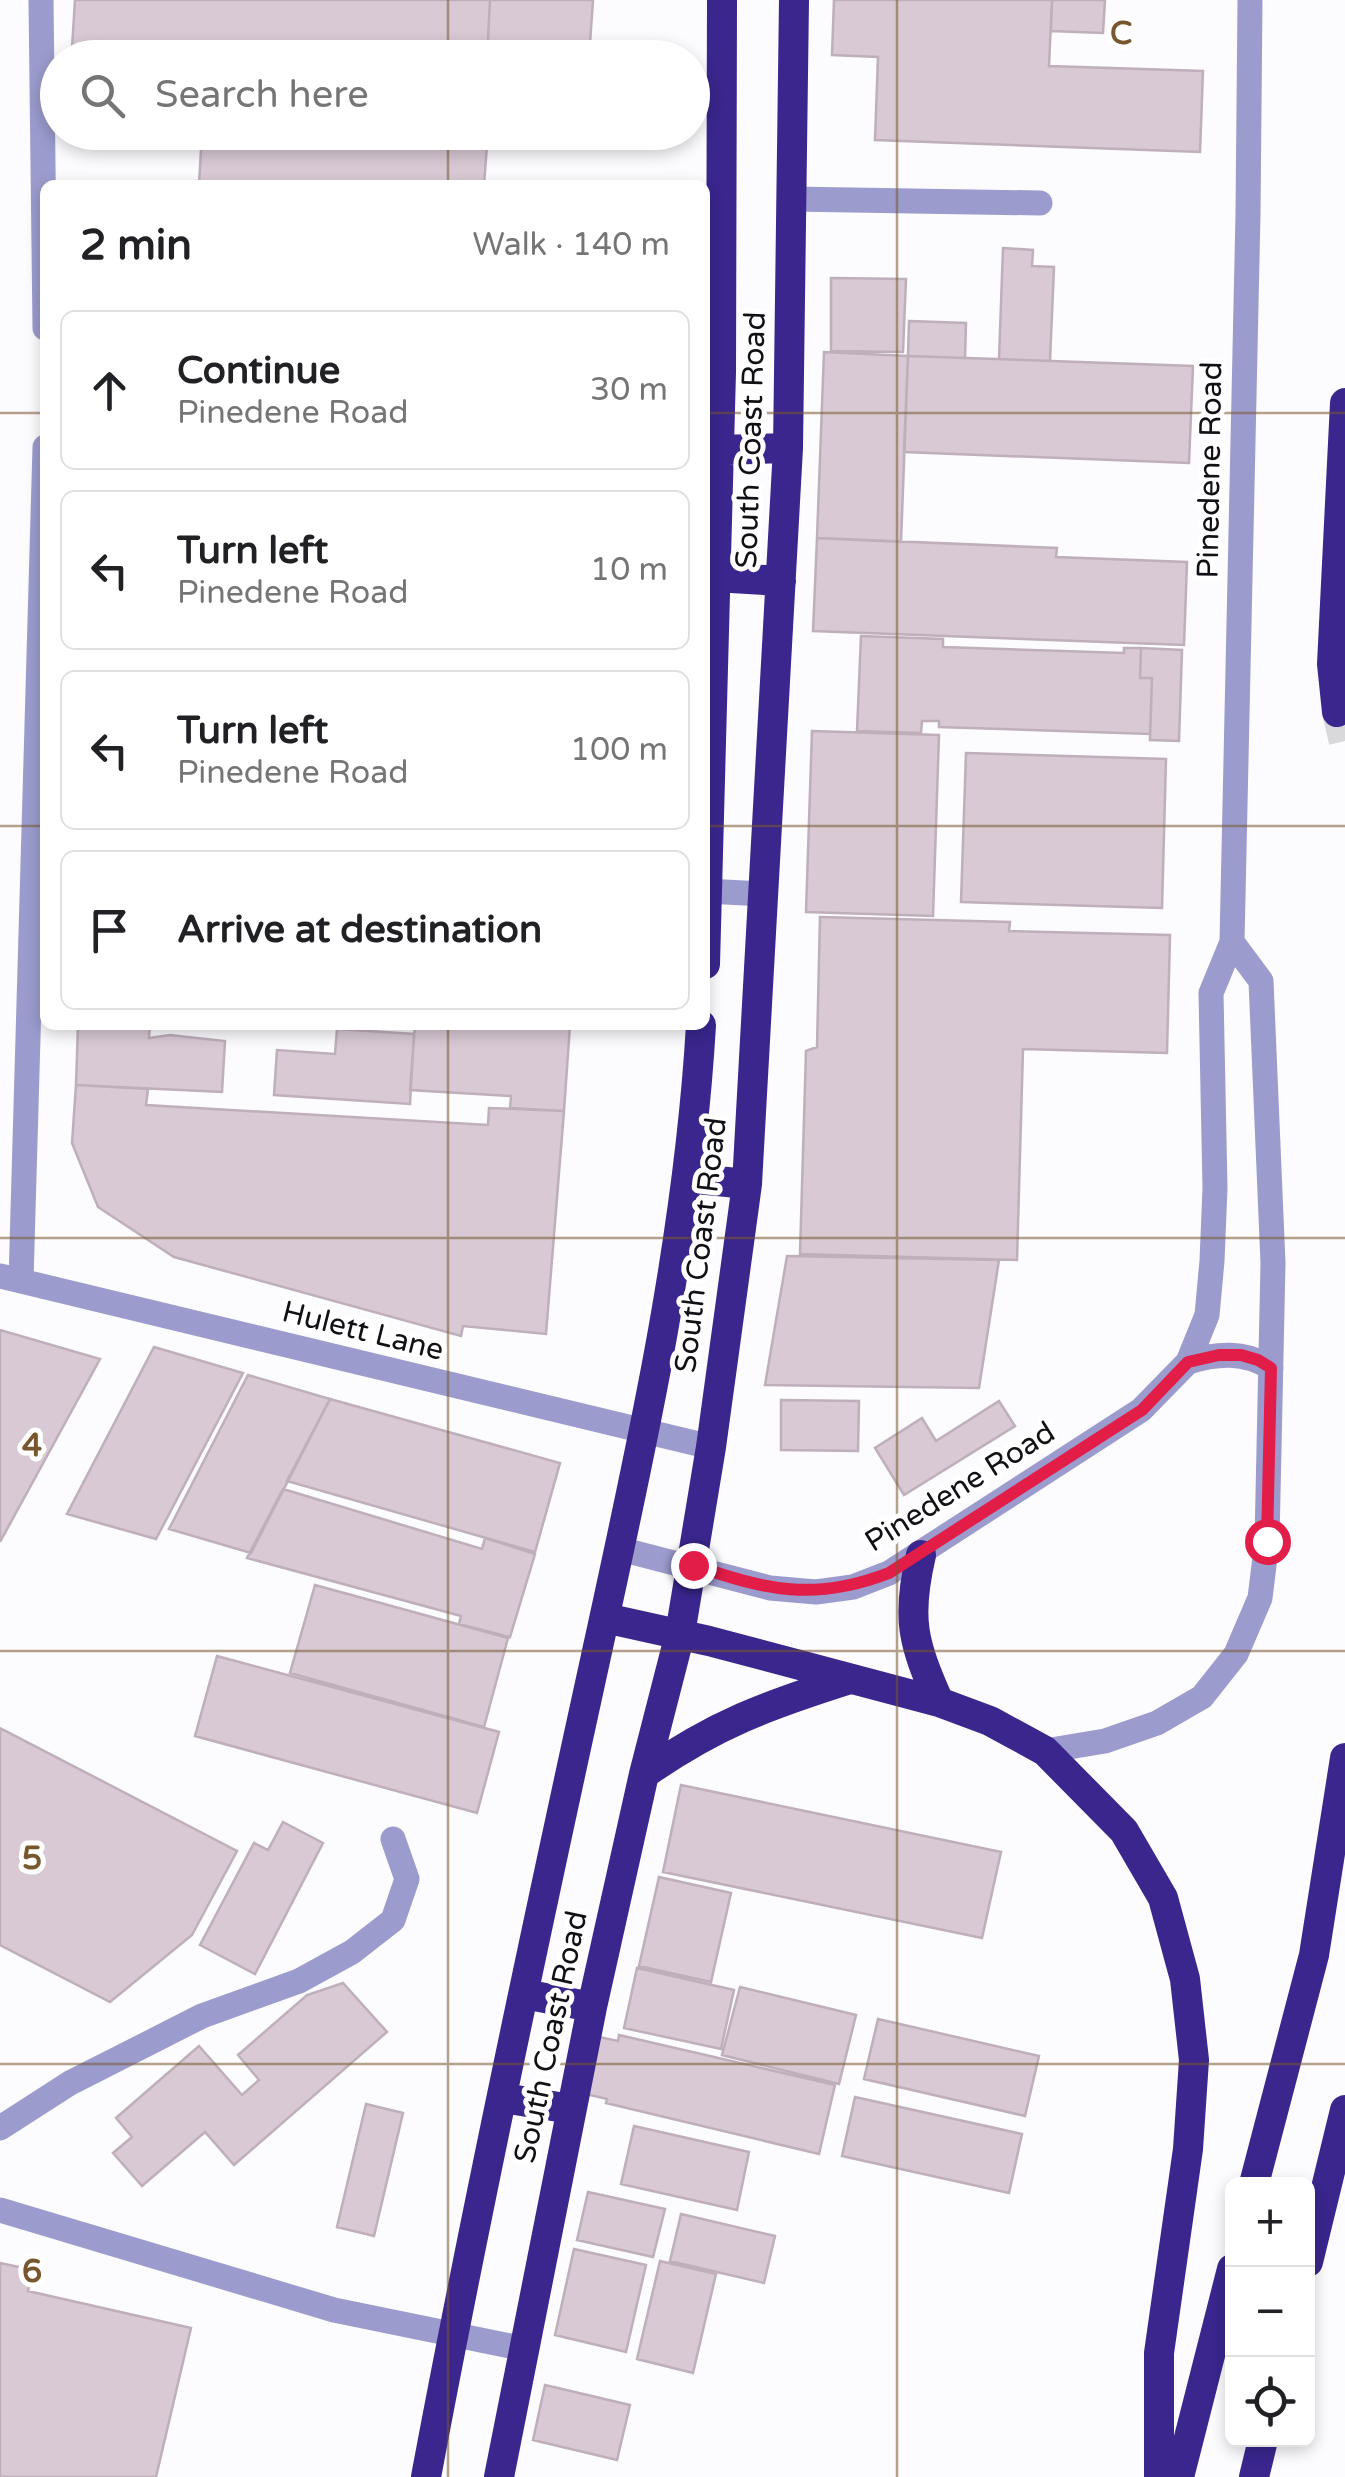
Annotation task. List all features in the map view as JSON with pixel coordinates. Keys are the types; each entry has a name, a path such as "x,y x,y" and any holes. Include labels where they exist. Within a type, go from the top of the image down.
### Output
{"highway":[{"name":"South Coast Road","path":"710,773 718,450 713,360 722,0"},
{"name":"South Coast Road","path":"498,2477 592,2007 680,1634 711,1447 747,1184 788,448 794,0"},
{"path":"1337,712 1332,664 1345,403"},
{"path":"718,450 788,448"},
{"path":"715,577 781,581"},
{"name":"South Coast Road","path":"426,2477 452,2334 646,1433 687,1178 701,1030"},
{"path":"687,1178 747,1184"},
{"path":"921,1555 912,1592 912,1623 918,1654 939,1702"},
{"path":"605,1618 939,1702 990,1721 1044,1751 1124,1831 1164,1898 1186,1979 1194,2060 1188,2149 1159,2353 1159,2477"},
{"path":"644,1774 689,1742 731,1720 850,1679"},
{"path":"1256,2177 1314,1954 1345,1758"},
{"path":"524,1994 592,2007"},
{"path":"503,2098 571,2109"},
{"path":"1315,2233 1345,2110"},
{"path":"1179,2477 1225,2297"},
{"path":"1254,2477 1262,2447"}],"street":[{"path":"41,0 41,40"},
{"name":"Pinedene Road","path":"620,1549 770,1588 816,1592 853,1587 921,1555 989,1506 1142,1410 1188,1362 1207,1315 1212,1261 1215,1188 1211,993 1232,942 1250,0"},
{"path":"43,150 43,180"},
{"path":"791,199 1040,203"},
{"path":"11,1279 40,569"},
{"path":"710,891 765,894"},
{"path":"1044,1751 1104,1741 1158,1722 1202,1697 1236,1654 1260,1598 1273,1263 1262,981 1232,942"},
{"name":"Hulett Lane","path":"11,1279 711,1447"},
{"path":"1188,1362 1241,1355 1271,1368"},
{"path":"0,2128 70,2083 202,2016 299,1981 352,1952 393,1920 408,1880 393,1838"},
{"path":"0,2210 334,2310 525,2350"}],"building":[{"path":"75,0 490,0 488,40 72,40"},
{"path":"490,0 593,0 590,40 488,40"},
{"path":"834,0 1052,0 1049,66 1203,71 1200,152 875,140 878,57 832,55"},
{"path":"1052,0 1105,0 1103,33 1051,31"},
{"path":"201,150 487,150 484,180 199,180"},
{"path":"1003,248 1033,250 1032,266 1054,267 1050,361 999,359"},
{"path":"831,278 906,279 903,352 831,351"},
{"path":"909,321 966,323 965,358 908,356"},
{"path":"824,352 908,356 901,542 817,538"},
{"path":"908,356 1193,366 1189,463 904,452"},
{"path":"817,538 1057,548 1056,557 1187,562 1184,645 813,631"},
{"path":"861,636 943,639 943,647 1124,653 1124,648 1141,648 1140,678 1152,678 1150,734 939,727 939,721 922,721 921,733 857,731"},
{"path":"1141,648 1182,650 1179,741 1150,740 1152,678 1140,678"},
{"path":"812,731 939,735 933,916 806,912"},
{"path":"966,753 1166,759 1162,908 961,902"},
{"path":"820,917 1010,922 1009,931 1170,935 1167,1053 1023,1049 1017,1260 800,1254 806,1051 817,1047"},
{"path":"78,1030 150,1030 149,1038 170,1035 225,1041 222,1092 76,1085"},
{"path":"337,1030 414,1034 410,1104 274,1095 277,1050 335,1054"},
{"path":"415,1030 570,1030 564,1111 510,1108 511,1096 410,1090"},
{"path":"76,1085 148,1089 146,1105 488,1125 489,1108 564,1111 546,1334 463,1326 461,1336 174,1257 98,1207 72,1143"},
{"path":"787,1256 999,1260 979,1388 765,1385"},
{"path":"0,1330 100,1359 0,1542"},
{"path":"154,1347 243,1373 156,1539 67,1514"},
{"path":"248,1375 330,1399 251,1553 169,1529"},
{"path":"330,1399 560,1463 535,1552 287,1481"},
{"path":"781,1400 859,1401 858,1451 781,1450"},
{"path":"999,1401 1015,1426 904,1495 875,1448 922,1418 936,1441"},
{"path":"283,1489 482,1549 485,1538 535,1554 510,1637 459,1624 461,1616 247,1558"},
{"path":"315,1585 508,1638 484,1727 290,1673"},
{"path":"217,1656 499,1732 477,1813 195,1736"},
{"path":"0,1728 237,1851 192,1935 110,2002 0,1945"},
{"path":"681,1785 1001,1852 982,1938 663,1872"},
{"path":"283,1822 323,1843 255,1974 200,1945 254,1843 268,1850"},
{"path":"659,1877 731,1893 711,1982 639,1966"},
{"path":"637,1968 734,1990 721,2049 624,2028"},
{"path":"343,1983 387,2032 234,2165 205,2132 142,2186 113,2153 132,2137 116,2118 199,2046 242,2095 259,2080 238,2055 307,1995"},
{"path":"740,1987 856,2015 839,2084 722,2055"},
{"path":"878,2019 1039,2056 1025,2116 864,2079"},
{"path":"619,2035 835,2085 819,2154 606,2103 607,2099 586,2094 599,2037 618,2041"},
{"path":"855,2097 1022,2134 1009,2193 842,2156"},
{"path":"366,2104 403,2113 374,2236 337,2227"},
{"path":"634,2126 749,2152 737,2210 621,2184"},
{"path":"588,2192 665,2209 653,2257 577,2240"},
{"path":"681,2214 775,2236 764,2283 670,2261"},
{"path":"574,2249 646,2265 626,2352 555,2335"},
{"path":"660,2261 716,2274 693,2373 637,2359"},
{"path":"0,2263 33,2270 28,2291 191,2328 156,2477 0,2477"},
{"path":"545,2385 630,2405 617,2460 533,2440"}],"tunnel":[{"path":"1337,712 1345,746"}],"route":[{"path":"693,1565 770,1588 816,1592 853,1587 889,1573 1142,1410 1188,1362 1219,1355 1241,1355 1271,1368 1267,1541"}]}
